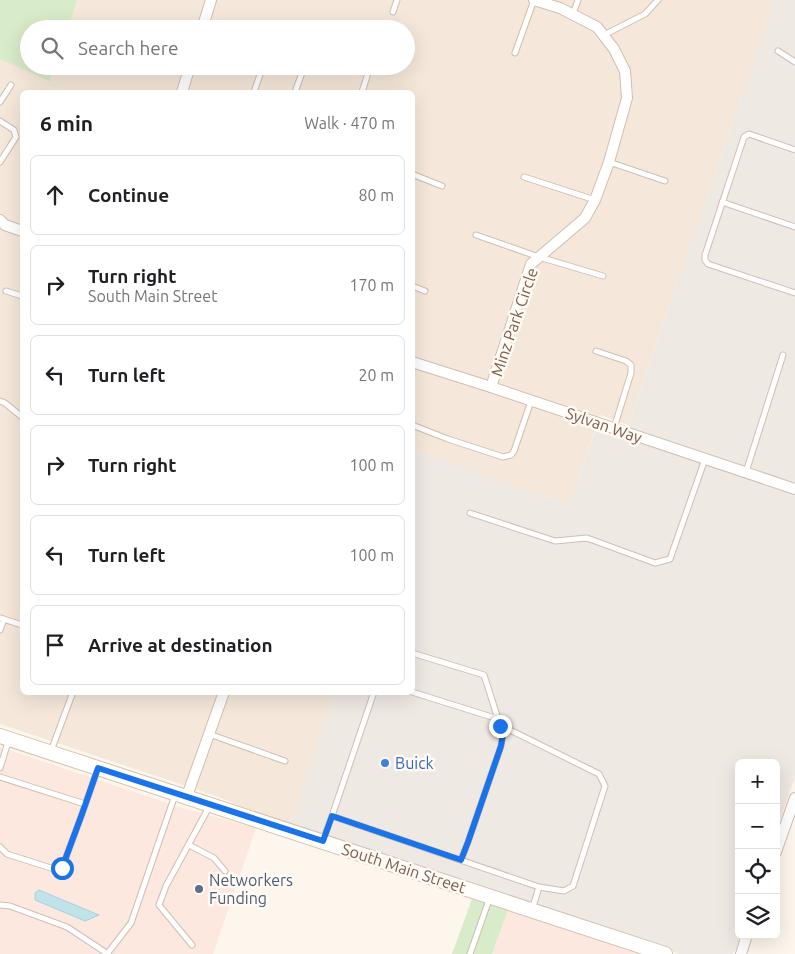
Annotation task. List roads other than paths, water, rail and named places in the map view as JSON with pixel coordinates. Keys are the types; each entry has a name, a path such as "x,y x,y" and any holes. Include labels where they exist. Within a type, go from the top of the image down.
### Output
{"main road":[{"name":"South Main Street","path":"5,737 665,954"}],"street":[{"path":"205,20 211,0"},
{"path":"534,0 560,8 572,15"},
{"name":"Minz Park Circle","path":"491,387 531,264 585,218 595,200 609,162 627,98 625,71 614,49 597,27 572,15"},
{"path":"184,90 188,75"},
{"path":"0,220 6,225 20,228"},
{"name":"Sylvan Way","path":"415,363 795,489"},
{"path":"181,794 209,734 223,695"},
{"path":"777,849 795,798"},
{"path":"741,954 746,939"}],"lane":[{"path":"393,12 397,0"},
{"path":"516,53 534,0"},
{"path":"572,15 578,0"},
{"path":"604,36 646,14 658,0"},
{"path":"778,51 795,62"},
{"path":"255,90 260,75"},
{"path":"296,90 301,75"},
{"path":"363,90 367,75"},
{"path":"0,102 11,85"},
{"path":"0,121 14,130 16,137 0,162"},
{"path":"795,150 749,134 744,137 705,255 705,260 708,264 795,293"},
{"path":"609,162 665,181"},
{"path":"415,175 442,186"},
{"path":"524,177 595,200"},
{"path":"722,202 795,227"},
{"path":"476,236 603,276"},
{"path":"415,287 425,291"},
{"path":"6,290 20,295"},
{"path":"596,351 626,361 631,365 631,373 614,428"},
{"path":"746,472 783,356"},
{"path":"415,427 503,457 511,455 514,450 531,400"},
{"path":"0,401 20,415"},
{"path":"470,513 555,541 586,538 655,563 670,559 705,459"},
{"path":"0,630 2,618 20,624"},
{"path":"332,816 539,887 564,891 573,886 605,786 599,774 500,726 484,675 415,654"},
{"path":"415,693 498,719"},
{"path":"51,752 72,695"},
{"path":"323,841 373,695"},
{"path":"461,860 501,746 504,728"},
{"path":"209,734 285,761"},
{"path":"0,768 5,737"},
{"path":"0,846 7,854 57,870 62,868 98,768"},
{"path":"0,777 85,804"},
{"path":"0,905 10,906 67,927 107,954 131,924 181,794"},
{"path":"192,945 159,905 166,886 210,804"},
{"path":"189,845 214,858 225,871"},
{"path":"532,910 539,887"},
{"path":"470,954 490,897"}],"water":[{"path":"39,890 99,915 85,921 35,900 35,893"}],"place":[{"name":"Buick","path":"385,763"},
{"name":"Networkers Funding","path":"199,889"}]}
